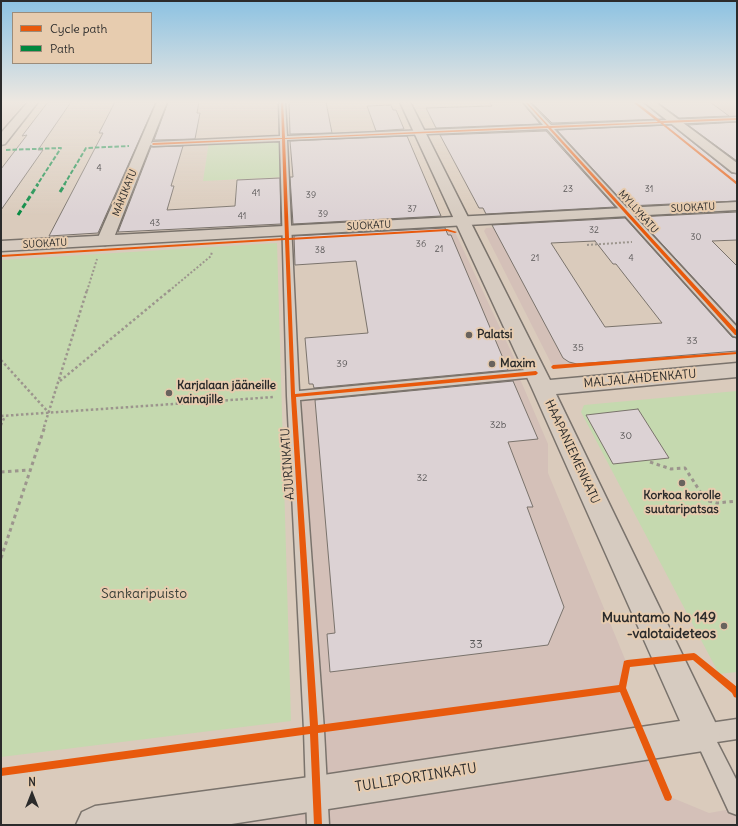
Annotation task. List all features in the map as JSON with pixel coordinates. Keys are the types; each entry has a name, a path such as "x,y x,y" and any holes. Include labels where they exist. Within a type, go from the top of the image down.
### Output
{"street":[{"name":"MÄKIKATU","path":"105,240 146,141"},
{"name":"HAAPANIEMENKATU","path":"423,141 539,380 703,734"},
{"path":"699,141 737,169"},
{"name":"SUOKATU","path":"1,246 737,206"},
{"name":"MALJALAHDENKATU","path":"539,380 737,370"},
{"name":"TULLIPORTINKATU","path":"95,825 318,810 703,734"}],"lane":[{"path":"153,144 228,141"},
{"name":"AJURINKATU","path":"283,141 294,396 318,810"},
{"name":"MYLLYKATU","path":"560,141 737,334"},
{"path":"294,396 539,380"},
{"name":"TULLIPORTINKATU","path":"703,734 737,729"},
{"name":"HAAPANIEMENKATU","path":"703,734 737,804"}],"path":[{"path":"587,245 652,241"},
{"path":"59,382 211,256"},
{"path":"1,558 31,470 98,257"},
{"path":"1,360 49,413"},
{"path":"1,416 267,398"},
{"path":"1,425 5,416"},
{"path":"650,462 671,469 685,468 703,496 709,501 717,503 737,501"},
{"path":"1,472 31,470"}],"shaded area":[{"path":"516,226 582,338 729,326 717,312 737,311 737,353 553,367 484,231 486,228"},
{"path":"447,230 455,232 517,364 521,375 520,379 548,444 548,473 627,664 622,688 668,796 709,813 737,808 737,825 95,825 317,794 293,396 477,378 428,245 288,253 287,239"}],"green space":[{"path":"209,141 283,141 285,177 203,181"},
{"name":"Sankaripuisto","path":"277,243 291,721 1,757 1,260"},
{"path":"737,391 737,672 719,674 581,412 584,405"}],"building":[{"path":"23,141 44,141 38,150 43,150 1,210 1,169"},
{"path":"99,141 139,141 98,233 49,236"},
{"path":"290,141 409,141 441,216 293,224 290,177 293,177"},
{"path":"443,141 555,141 615,207 486,214 483,208 479,208"},
{"path":"567,141 690,141 731,173 737,174 737,201 627,206"},
{"path":"709,141 737,141 737,161"},
{"path":"183,146 171,186 174,186 167,210 235,206 237,180 280,178 281,224 118,232 151,147"},
{"path":"737,212 737,240 712,241 737,266 737,325 637,217"},
{"path":"625,218 732,337 737,338 737,351 577,364 569,362 563,358 492,225","holes":["595,241 613,264 616,264 662,323 605,327 551,243"]},
{"path":"445,228 448,235 451,235 508,370 314,388 313,384 309,384 305,338 368,333 356,261 295,265 294,236"},
{"path":"513,381 538,439 508,442 533,507 527,507 564,607 548,645 330,672 327,634 335,633 315,400"},
{"path":"638,409 669,458 613,464 586,415"}],"marked path":[{"path":"60,192 86,148 129,146"},
{"path":"6,150 61,148 18,215"}],"cycle path":[{"path":"153,144 234,141"},
{"path":"283,141 293,396 314,730 318,825"},
{"path":"561,141 737,334"},
{"path":"683,141 737,184"},
{"path":"1,256 447,230 455,232"},
{"path":"553,367 737,353"},
{"path":"293,396 536,373"},
{"path":"668,797 622,688 627,664 694,656 735,690 737,694"},
{"path":"1,772 622,688"}],"place":[{"name":"Palatsi","path":"469,335"},
{"name":"Maxim","path":"492,364"},
{"name":"Karjalaan jääneille vainajille","path":"169,393"},
{"name":"Korkoa korolle suutaripatsas","path":"682,483"},
{"name":"Muuntamo No 149 -valotaideteos","path":"724,626"}]}
